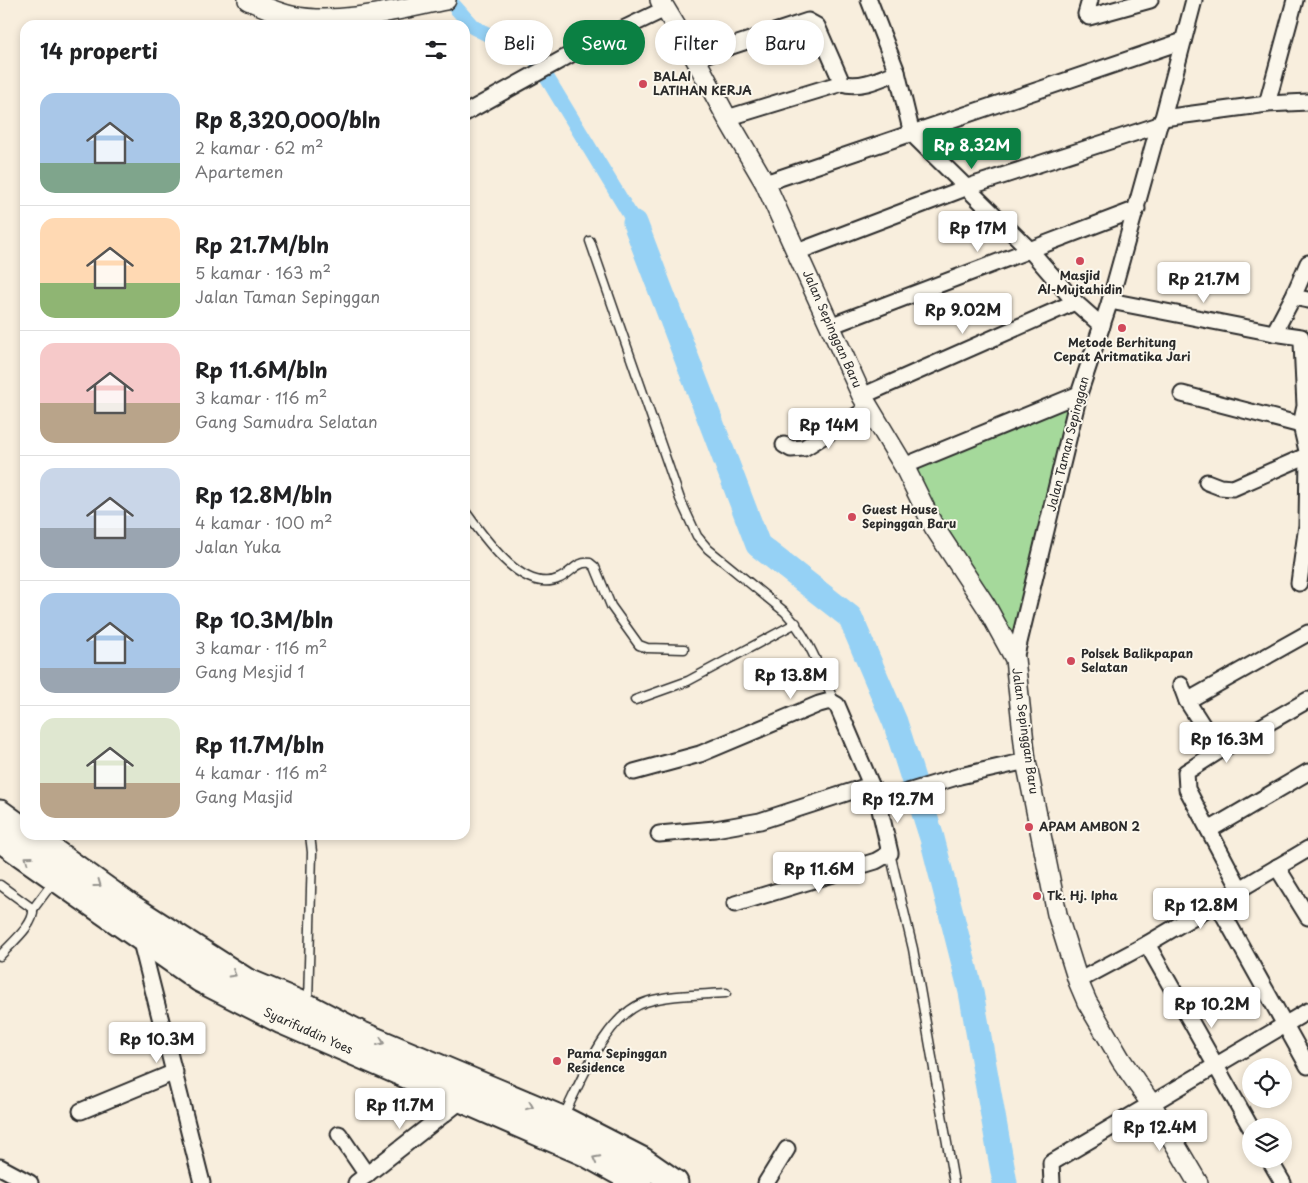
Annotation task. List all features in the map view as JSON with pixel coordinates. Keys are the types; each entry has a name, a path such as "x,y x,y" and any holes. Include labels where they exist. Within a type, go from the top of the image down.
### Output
{"highway":[{"path":"0,813 20,827"},
{"name":"Syarifuddin Yoes","path":"0,839 61,870 140,938 200,979 282,1021 584,1153 635,1182"},
{"path":"34,840 61,870 246,981 308,1007 360,1034 562,1119 642,1160 674,1183"}],"street":[{"path":"248,0 291,16 322,19 418,6 446,0"},
{"path":"869,0 897,72 912,134 968,187 1030,250 1075,302 1102,326"},
{"path":"1090,0 1086,14 1089,17 1150,0"},
{"name":"Jalan Taman Sepinggan","path":"1015,659 1079,394 1110,301 1194,0"},
{"path":"1267,104 1295,0"},
{"path":"470,110 663,4"},
{"name":"Jalan Sepinggan Baru","path":"663,4 673,20"},
{"path":"736,45 808,21 817,26 842,83"},
{"path":"765,183 1182,41"},
{"name":"Jalan Sepinggan Baru","path":"700,65 727,118 765,183 865,402 904,466 934,527 986,606 1015,659 1026,761 1057,914 1078,981 1087,1002 1121,1060 1152,1105 1198,1183"},
{"path":"727,118 842,83 849,85 872,82 897,72"},
{"path":"796,252 968,187 1161,121 1267,104 1308,102"},
{"path":"830,326 1137,208"},
{"path":"1274,333 1300,298 1308,263"},
{"path":"1110,301 1301,337 1306,406 1301,425 1308,455 1307,525 1299,583"},
{"path":"784,445 791,448 804,448 865,402 1075,302"},
{"path":"904,466 1079,394"},
{"path":"1182,394 1301,425"},
{"path":"1207,482 1220,487 1233,488 1308,455"},
{"path":"1187,701 1308,633"},
{"path":"1181,685 1187,701 1219,751"},
{"path":"1240,889 1187,789 1186,772 1308,700"},
{"path":"634,772 700,754 819,704 834,702 871,785 883,800 890,854 735,904"},
{"path":"883,800 960,776 1026,761"},
{"path":"1209,830 1308,772"},
{"path":"659,834 714,829 760,821 871,785"},
{"path":"1078,981 1147,944 1276,866 1308,849"},
{"path":"1276,866 1308,917"},
{"path":"1217,903 1308,1066"},
{"path":"140,938 202,1183"},
{"path":"1147,944 1245,1118"},
{"path":"1052,1183 1051,1162 1152,1105 1308,1011"},
{"path":"81,1111 175,1072"},
{"path":"339,1134 362,1179 462,1100"},
{"path":"766,1183 787,1149"},
{"path":"0,1167 30,1183"},
{"path":"1274,1168 1283,1183"}],"lane":[{"path":"590,241 680,499 698,536 708,549 796,623 804,634 834,702"},
{"path":"470,517 506,563 525,576 546,582 560,578 580,564 590,563 596,567 611,606 639,645 647,648 684,649"},
{"path":"634,700 688,681 796,623"},
{"path":"308,1007 312,852 311,840"},
{"path":"890,854 913,949 954,1183"},
{"path":"0,956 30,923 34,909 61,870"},
{"path":"0,885 34,909"},
{"path":"562,1119 604,1040 618,1020 630,1010 644,1002 663,998 726,993"}],"green space":[{"path":"1068,406 1013,638 913,470"}],"waterway":[{"path":"449,0 467,20"},
{"path":"470,24 473,27 535,58 635,223"},
{"path":"635,223 758,545 850,617 895,722 932,838 971,992 1005,1183"}],"place":[{"name":"BALAI LATIHAN KERJA","path":"643,84"},
{"name":"Masjid Al-Mujtahidin","path":"1080,261"},
{"name":"Metode Berhitung Cepat Aritmatika Jari","path":"1122,328"},
{"name":"Guest House Sepinggan Baru","path":"852,517"},
{"name":"Polsek Balikpapan Selatan","path":"1071,661"},
{"name":"APAM AMBON 2","path":"1029,827"},
{"name":"Tk. Hj. Ipha","path":"1037,896"},
{"name":"Pama Sepinggan Residence","path":"557,1061"}]}
